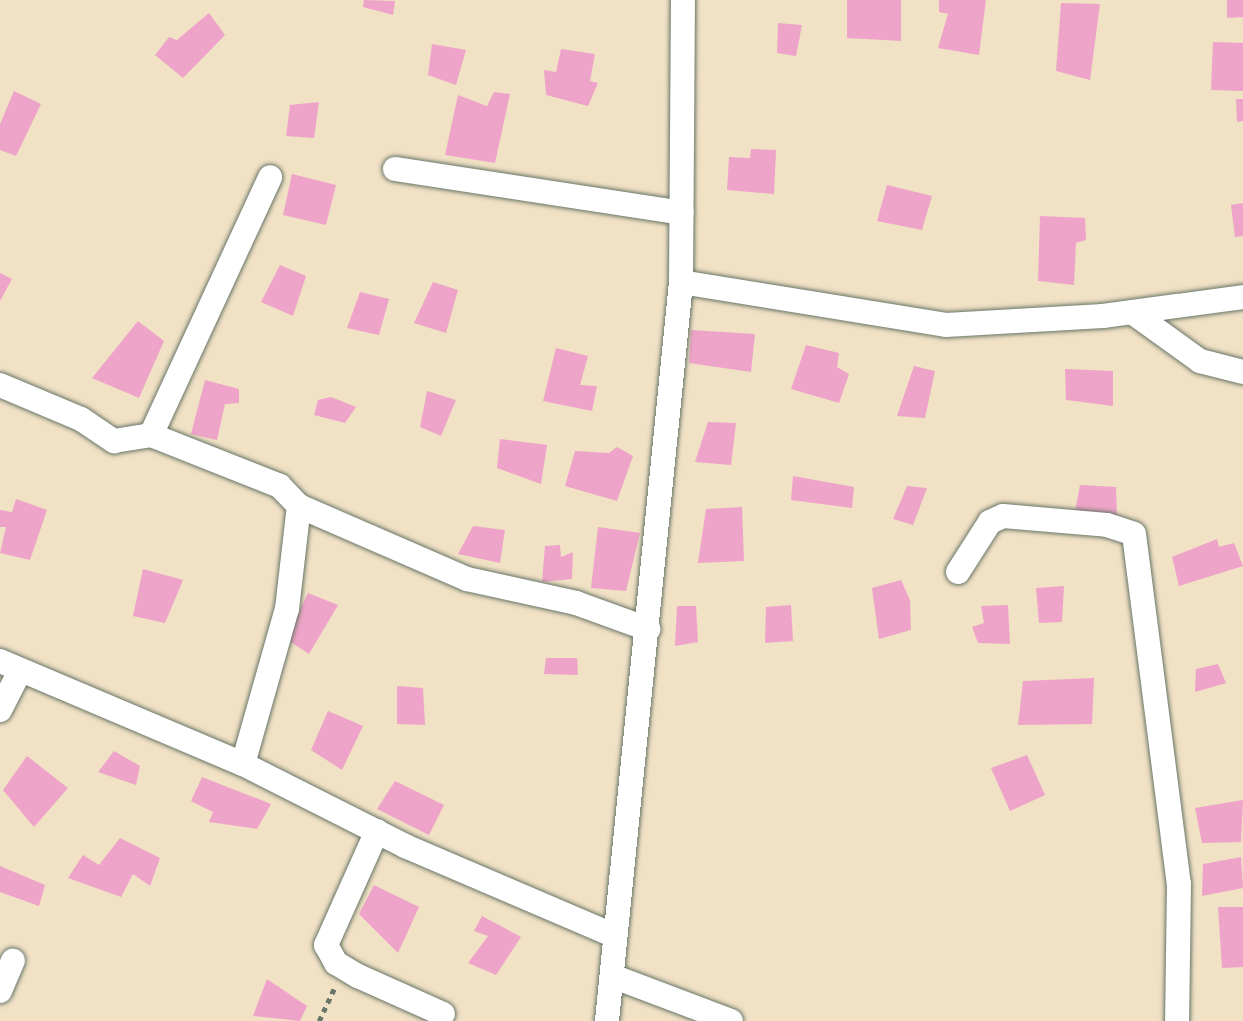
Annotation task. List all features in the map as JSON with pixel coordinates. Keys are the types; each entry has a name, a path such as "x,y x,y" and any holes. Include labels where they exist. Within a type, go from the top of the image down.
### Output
{"street":[{"path":"607,1021 681,282 683,0"},
{"path":"395,169 682,213"},
{"path":"151,435 270,177"},
{"path":"681,282 946,325 1132,312 1243,297"},
{"path":"1132,312 1199,361 1243,372"},
{"path":"0,385 81,419 114,441 151,435 280,486 299,506 467,579 576,603 648,629"},
{"path":"243,764 287,609 299,506"},
{"path":"958,572 979,536 1003,516 1107,525 1134,534 1179,884 1177,1021"},
{"path":"0,710 10,666 243,764 377,831 615,936"},
{"path":"377,831 326,945 346,969 443,1014"},
{"path":"0,991 13,961"},
{"path":"612,976 731,1021"}],"path":[{"path":"319,1021 346,969"}],"building":[{"path":"364,0 395,1 393,15 363,7"},
{"path":"847,0 901,0 901,41 847,38"},
{"path":"939,0 986,0 979,55 938,48 948,14 939,12"},
{"path":"1227,0 1243,0 1243,17 1227,18"},
{"path":"1061,3 1100,4 1090,80 1056,71"},
{"path":"209,13 225,35 183,78 155,55 169,37 177,40"},
{"path":"778,23 802,25 796,56 777,53"},
{"path":"1213,42 1243,43 1243,91 1211,90"},
{"path":"432,44 466,50 456,85 428,75"},
{"path":"561,49 595,54 590,81 598,83 588,106 546,95 544,70 556,72"},
{"path":"14,91 41,104 16,156 0,150 0,124"},
{"path":"494,92 510,94 495,163 445,155 458,95 487,106"},
{"path":"1236,99 1243,99 1243,121 1237,122"},
{"path":"319,102 314,138 286,136 290,105"},
{"path":"751,149 776,150 774,194 727,190 729,157 750,158"},
{"path":"292,174 336,185 326,225 283,215"},
{"path":"887,185 932,196 922,230 877,221"},
{"path":"1243,203 1243,236 1235,237 1231,205"},
{"path":"1040,216 1085,218 1086,240 1076,243 1074,285 1038,281"},
{"path":"280,265 306,276 293,316 261,302"},
{"path":"0,273 12,279 0,301"},
{"path":"433,282 458,290 446,333 414,323"},
{"path":"360,292 389,299 379,335 347,328"},
{"path":"138,321 164,341 139,398 92,378"},
{"path":"691,330 755,334 751,372 689,363"},
{"path":"806,345 839,353 837,367 849,374 839,403 791,389"},
{"path":"556,348 588,356 580,385 597,386 592,411 543,401"},
{"path":"914,366 935,371 925,418 897,416"},
{"path":"1065,369 1113,371 1113,406 1066,400"},
{"path":"205,380 239,389 239,403 225,404 217,440 191,434"},
{"path":"427,391 456,400 441,436 420,427"},
{"path":"331,397 356,407 345,423 314,415 318,400"},
{"path":"708,422 736,423 731,465 695,462"},
{"path":"500,439 547,445 541,484 497,468"},
{"path":"617,447 633,456 617,501 565,486 575,451 609,453"},
{"path":"793,476 854,487 852,508 791,500"},
{"path":"1080,485 1116,487 1117,517 1075,512"},
{"path":"907,486 927,488 913,525 893,519"},
{"path":"16,499 47,510 30,560 0,553 6,527 0,527 0,510 12,512"},
{"path":"742,507 744,561 698,563 706,509"},
{"path":"473,526 505,530 500,563 458,554"},
{"path":"598,527 640,533 626,591 591,588"},
{"path":"1217,539 1219,547 1234,543 1243,566 1179,586 1172,557"},
{"path":"560,545 561,557 573,552 572,579 542,582 545,546"},
{"path":"143,569 183,580 165,623 133,616"},
{"path":"901,580 910,600 911,630 879,639 872,588"},
{"path":"1064,586 1062,622 1039,623 1036,588"},
{"path":"308,593 338,605 309,654 286,639"},
{"path":"791,605 793,641 765,643 766,607"},
{"path":"1008,605 1010,644 978,643 972,627 984,623 981,606"},
{"path":"677,606 696,606 698,642 675,646"},
{"path":"546,658 577,658 578,675 544,674"},
{"path":"1218,664 1226,683 1195,692 1196,669"},
{"path":"1094,678 1092,724 1018,725 1023,681"},
{"path":"397,686 423,688 425,725 397,724"},
{"path":"328,711 363,726 342,770 311,750"},
{"path":"114,751 140,766 136,785 98,772"},
{"path":"1027,755 1045,795 1010,811 991,768"},
{"path":"27,756 68,788 34,827 3,790"},
{"path":"202,777 271,804 257,829 209,822 213,812 191,801"},
{"path":"395,781 444,805 429,835 377,809"},
{"path":"1243,800 1241,842 1202,843 1195,808"},
{"path":"120,838 160,858 150,886 133,874 121,897 68,878 83,855 99,865"},
{"path":"1241,857 1243,888 1202,896 1203,864"},
{"path":"0,866 45,885 39,906 0,892"},
{"path":"374,885 419,907 398,953 359,914"},
{"path":"1218,907 1243,907 1243,967 1222,968"},
{"path":"482,916 521,937 496,975 468,963 488,936 474,931"},
{"path":"267,979 307,1006 300,1021 253,1016"}]}
